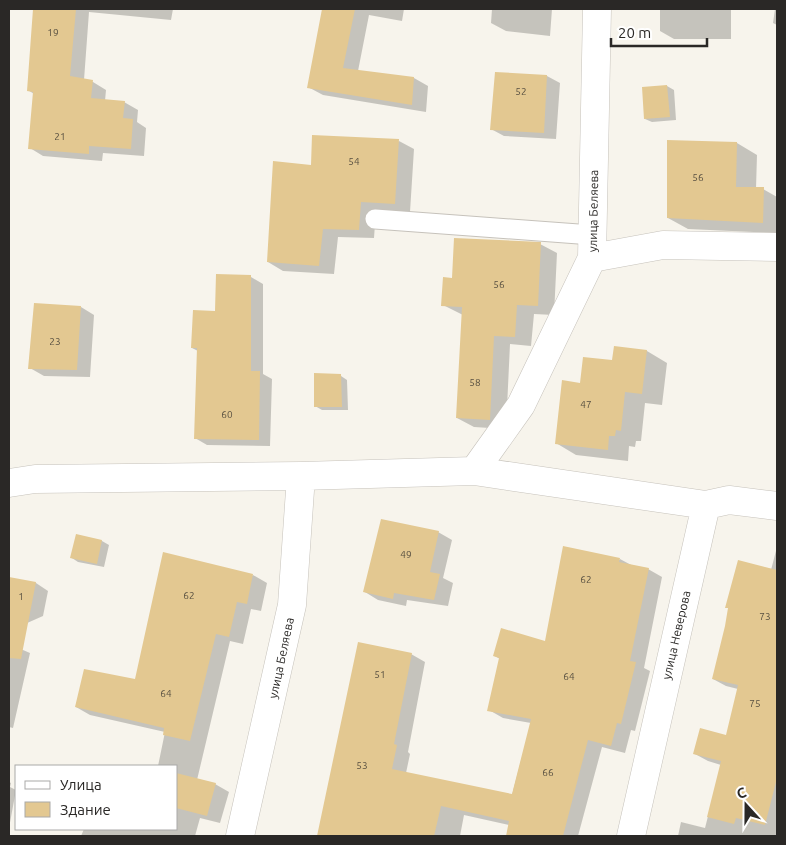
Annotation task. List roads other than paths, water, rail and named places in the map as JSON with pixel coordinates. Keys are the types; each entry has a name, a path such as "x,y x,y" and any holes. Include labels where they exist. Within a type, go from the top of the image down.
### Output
{"street":[{"name":"улица Беляева","path":"474,471 521,405 592,247 597,9"},
{"path":"592,247 663,245 777,247"},
{"path":"9,483 34,479 301,476 474,471 706,505 729,500 777,506"},
{"name":"улица Беляева","path":"240,836 292,605 301,476"},
{"name":"улица Неверова","path":"631,836 706,505"}],"lane":[{"path":"376,219 592,247"}]}
